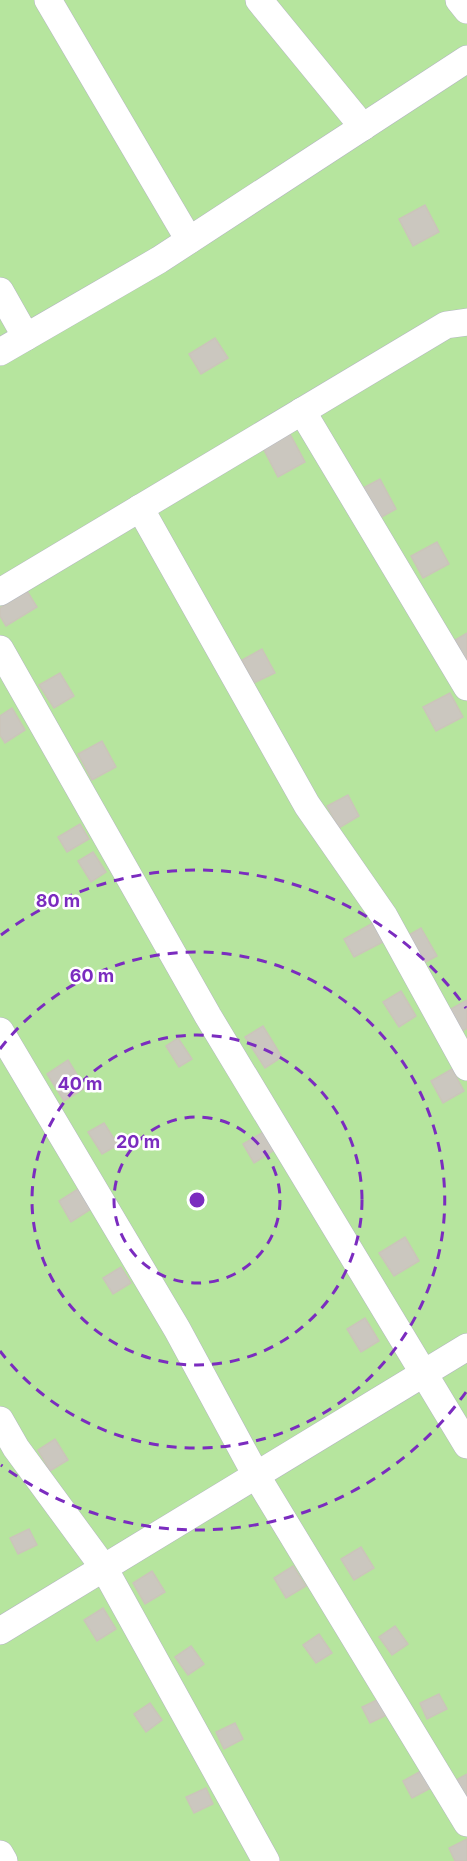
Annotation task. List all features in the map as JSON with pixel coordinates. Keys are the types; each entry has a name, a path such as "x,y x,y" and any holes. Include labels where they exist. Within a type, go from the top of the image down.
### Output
{"street":[{"path":"48,0 189,240"},
{"path":"259,0 363,127"},
{"path":"459,0 467,10"},
{"path":"0,352 159,260 467,59"},
{"path":"0,291 26,337"},
{"path":"0,592 446,325 467,322"},
{"path":"302,411 467,687"},
{"path":"140,508 307,805 384,916 467,1067"},
{"path":"0,649 208,1016 467,1445"},
{"path":"0,1030 177,1329 256,1475 467,1823"},
{"path":"0,1631 467,1347"},
{"path":"0,1420 16,1448 104,1568 266,1861"},
{"path":"0,1854 4,1861"}],"green space":[{"path":"0,0 467,0 467,1861 0,1861"}],"building":[{"path":"425,205 439,232 413,246 399,219"},
{"path":"215,338 228,358 201,374 189,354"},
{"path":"290,434 305,462 278,477 263,448"},
{"path":"380,479 396,509 380,518 363,488"},
{"path":"437,542 449,564 423,578 411,556"},
{"path":"27,591 37,607 6,626 0,616 0,608"},
{"path":"467,633 467,662 455,640"},
{"path":"262,649 275,673 254,683 242,660"},
{"path":"60,673 74,696 54,708 39,685"},
{"path":"450,693 463,717 436,731 423,707"},
{"path":"12,708 25,730 5,743 0,735 0,716"},
{"path":"102,741 116,767 92,780 78,754"},
{"path":"348,795 359,816 339,828 327,806"},
{"path":"80,824 89,839 67,852 58,837"},
{"path":"93,852 106,872 91,882 78,861"},
{"path":"373,923 383,942 354,957 344,939"},
{"path":"421,928 437,956 422,964 407,936"},
{"path":"401,991 416,1016 399,1027 383,1002"},
{"path":"467,1000 467,1028 461,1032 449,1010"},
{"path":"263,1026 282,1057 265,1068 245,1037"},
{"path":"178,1038 192,1059 179,1067 166,1046"},
{"path":"68,1060 85,1088 64,1101 47,1074"},
{"path":"452,1069 464,1091 443,1103 431,1081"},
{"path":"104,1123 118,1145 102,1154 88,1132"},
{"path":"265,1131 276,1149 254,1163 243,1144"},
{"path":"78,1189 91,1209 71,1222 59,1201"},
{"path":"405,1237 419,1261 394,1276 379,1253"},
{"path":"121,1267 131,1283 113,1294 103,1278"},
{"path":"365,1318 379,1341 361,1352 347,1329"},
{"path":"55,1439 68,1460 50,1471 38,1450"},
{"path":"29,1529 37,1545 18,1554 10,1538"},
{"path":"361,1547 374,1568 354,1580 341,1559"},
{"path":"293,1566 306,1586 286,1598 274,1578"},
{"path":"152,1571 165,1592 145,1604 133,1583"},
{"path":"103,1608 116,1629 97,1641 84,1620"},
{"path":"395,1626 408,1644 392,1655 379,1637"},
{"path":"319,1634 332,1653 316,1663 303,1645"},
{"path":"191,1646 204,1664 188,1675 175,1657"},
{"path":"439,1694 447,1709 427,1719 420,1703"},
{"path":"381,1698 389,1714 370,1723 362,1707"},
{"path":"150,1703 162,1720 146,1732 134,1714"},
{"path":"235,1723 243,1739 224,1749 216,1732"},
{"path":"421,1771 431,1788 412,1798 403,1781"},
{"path":"467,1774 467,1797 466,1797 456,1780"},
{"path":"206,1788 213,1804 194,1813 186,1797"},
{"path":"467,1839 467,1861 455,1861 449,1848"}]}
